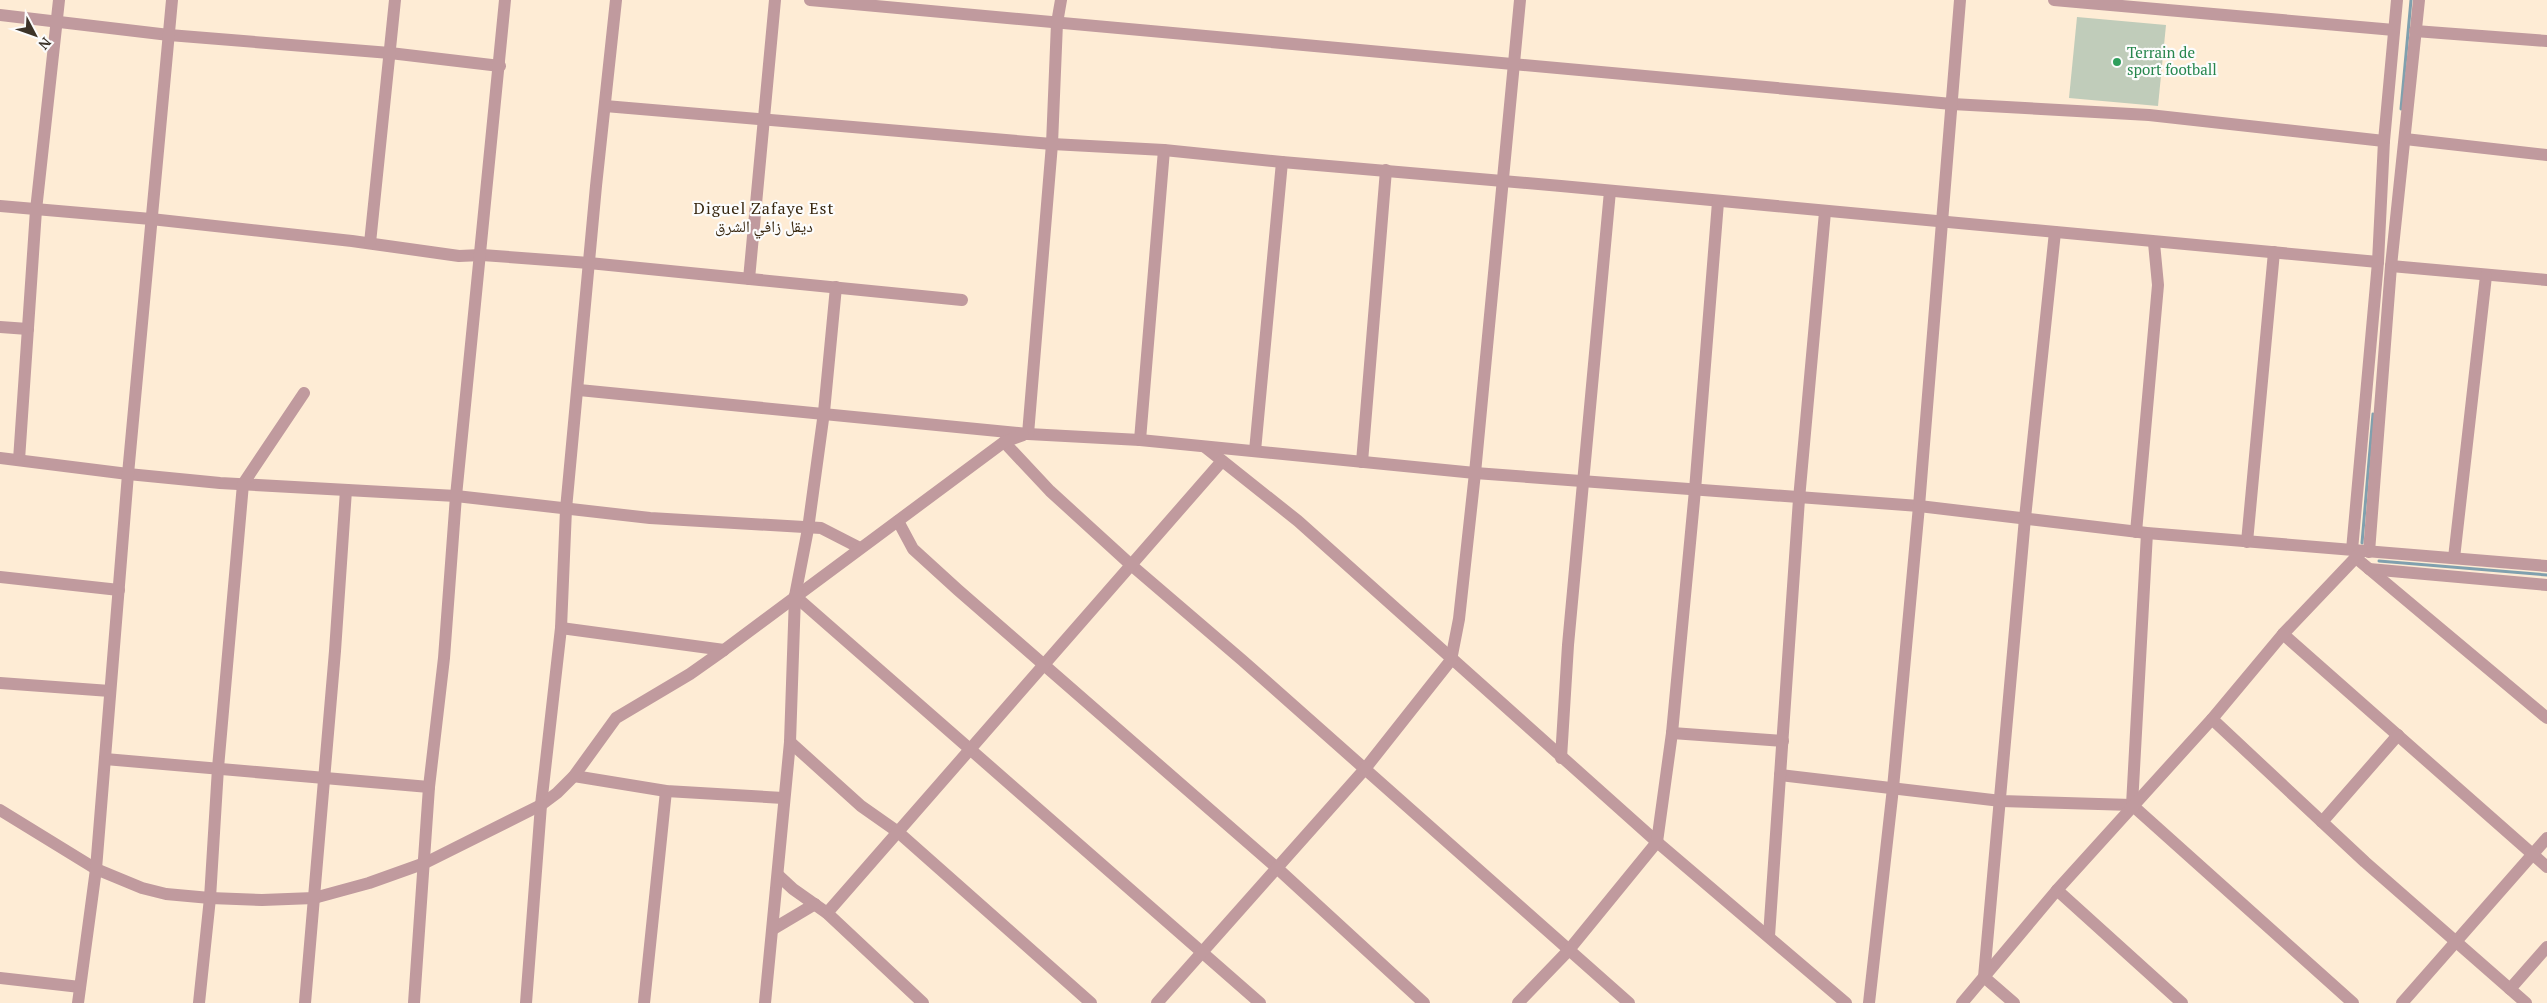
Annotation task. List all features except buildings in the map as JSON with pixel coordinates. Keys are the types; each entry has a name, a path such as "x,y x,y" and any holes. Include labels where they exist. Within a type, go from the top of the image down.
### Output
{"street":[{"path":"19,460 36,210 59,0"},
{"path":"78,1003 96,869 128,474 172,0"},
{"path":"370,243 395,0"},
{"path":"414,1003 429,787 444,658 456,496 482,255 506,0"},
{"path":"526,1003 541,805 561,628 566,509 616,0"},
{"path":"750,279 775,0"},
{"path":"810,0 1952,104 2140,114 2384,141"},
{"path":"1028,434 1052,144 1058,23 1061,0"},
{"path":"1157,1003 1364,770 1451,660 1459,619 1475,473 1520,0"},
{"path":"1869,1003 1893,788 1919,506 1960,0"},
{"path":"2054,0 2394,30"},
{"path":"2397,0 2384,141 2360,553 2369,569 2547,718"},
{"path":"1962,1003 2056,890 2212,719 2283,634 2360,553 2419,0"},
{"path":"0,15 57,20 169,35 390,53 500,66"},
{"path":"2415,31 2547,41"},
{"path":"605,106 1052,144 1164,150 2055,232 2154,243 2378,262"},
{"path":"2405,139 2547,155"},
{"path":"1140,440 1164,150"},
{"path":"1256,451 1282,162"},
{"path":"1362,462 1386,170"},
{"path":"1560,758 1610,191"},
{"path":"1518,1003 1568,951 1657,842 1672,733 1695,490 1718,202"},
{"path":"0,206 152,219 370,243 459,256 482,255 589,263 962,300"},
{"path":"1769,936 1799,499 1825,212"},
{"path":"1984,977 2025,518 2055,232"},
{"path":"2132,805 2141,532 2158,285 2154,243"},
{"path":"2246,542 2274,252"},
{"path":"2391,266 2547,280"},
{"path":"2454,558 2486,276"},
{"path":"765,1003 779,876 783,798 790,742 795,596 808,529 824,412 836,287"},
{"path":"0,327 28,329"},
{"path":"579,390 824,412 1028,434 1140,440 1475,473 1799,499 1919,506 2141,532 2360,553 2454,558 2547,566"},
{"path":"199,1003 210,898 218,768 243,484 304,393"},
{"path":"0,810 96,869 154,892 210,898 314,898 369,884 424,863 541,805 558,793 574,776 616,718 649,696 690,674 724,650 1004,442 1028,434"},
{"path":"1004,442 1050,491 1130,564 1242,660 1568,951 1629,1003"},
{"path":"1205,447 1298,521 1560,758 1846,1003"},
{"path":"0,458 128,474 243,484 456,496 566,509 808,529 821,528 860,548"},
{"path":"827,913 1222,461"},
{"path":"305,1003 335,651 346,490"},
{"path":"898,521 913,549 1043,666 1276,868 1424,1003"},
{"path":"2369,569 2547,585"},
{"path":"0,577 119,590"},
{"path":"795,596 1260,1003"},
{"path":"561,628 724,650"},
{"path":"2283,634 2547,867"},
{"path":"0,683 110,691"},
{"path":"2212,719 2322,822 2526,1003"},
{"path":"1672,733 1783,741"},
{"path":"2322,822 2398,735"},
{"path":"790,742 861,806 898,832 1091,1003"},
{"path":"104,760 323,776 429,787"},
{"path":"1780,775 2001,801 2132,805 2352,1003"},
{"path":"574,776 666,791 783,798"},
{"path":"644,1003 666,791"},
{"path":"2402,1003 2455,940 2547,838"},
{"path":"779,876 793,889 827,913 923,1003"},
{"path":"2056,890 2182,1003"},
{"path":"773,929 815,904"},
{"path":"2510,989 2547,948"},
{"path":"1984,977 2014,1003"},
{"path":"0,978 80,986"}],"green space":[{"name":"Terrain de sport football","path":"2077,17 2166,25 2158,106 2069,98"}],"waterway":[{"path":"2401,109 2411,0"},
{"path":"2362,543 2373,414"},
{"path":"2379,561 2547,575"}],"place":[{"name":"Terrain de sport football","path":"2117,62"}],"district":[{"name":"Diguel Zafaye Est ديقل زافي الشرق","path":"764,217"}]}
